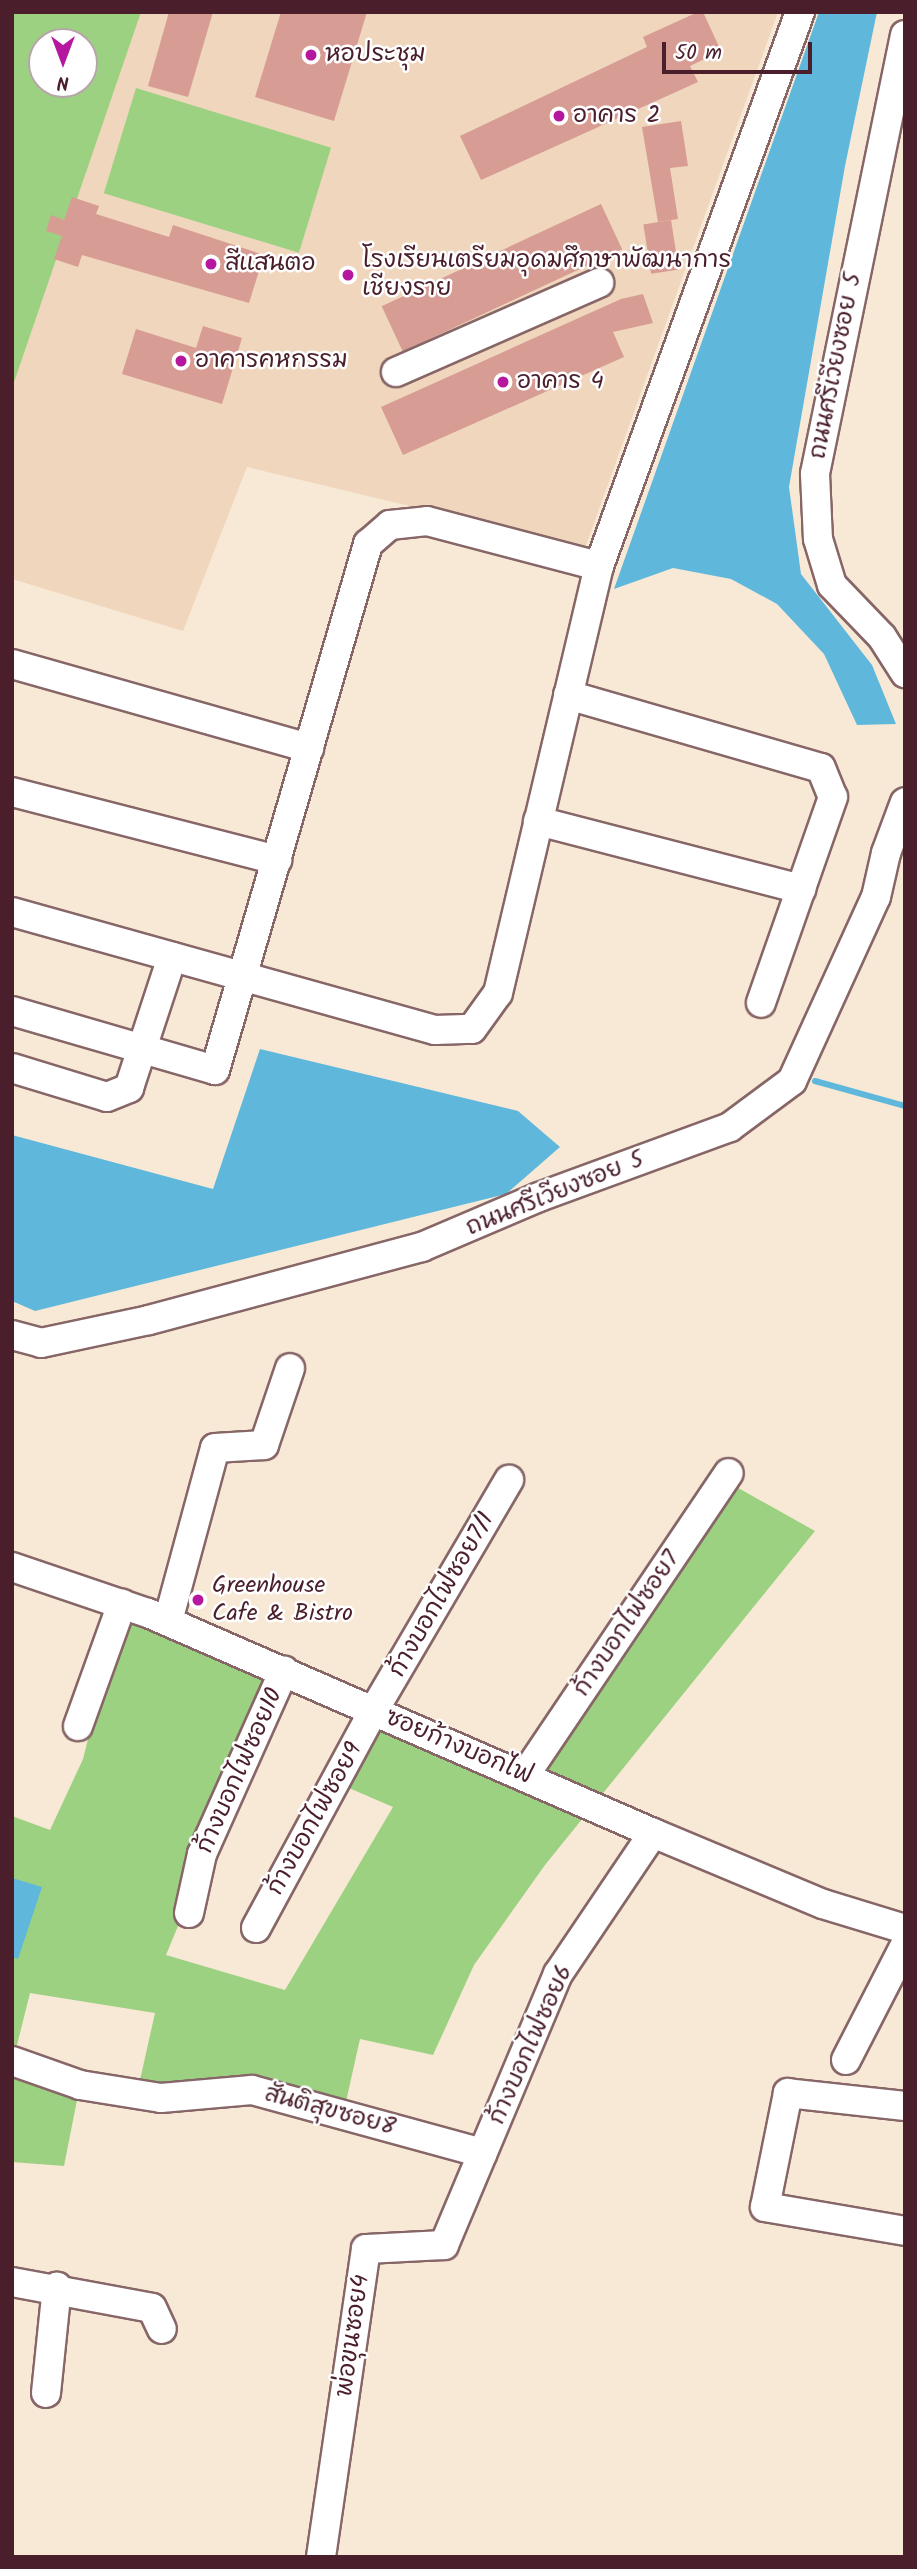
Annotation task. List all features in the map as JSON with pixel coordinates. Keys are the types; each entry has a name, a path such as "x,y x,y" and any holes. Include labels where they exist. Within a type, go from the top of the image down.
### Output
{"street":[{"path":"12,912 435,1030 472,1028 498,993 599,566 800,12"},
{"name":"ถนนศรีเวียงซอย 5","path":"905,35 815,474 818,538 832,585 882,638 905,673"},
{"path":"396,372 598,282"},
{"path":"12,1011 215,1070 368,544 390,524 427,521 599,566"},
{"path":"12,664 309,748"},
{"path":"568,695 821,768 833,797 761,1003"},
{"path":"12,792 277,860"},
{"name":"ถนนศรีเวียงซอย 5","path":"12,1335 41,1343 162,1316 422,1247 539,1197 730,1128 792,1081 876,897 886,853 905,802"},
{"path":"538,821 801,890"},
{"path":"12,1068 107,1097 129,1088 172,957"},
{"path":"168,1621 215,1448 264,1445 290,1368"},
{"name":"ก้างบอกไฟซอย7","path":"525,1775 729,1474"},
{"name":"ก้างบอกไฟซอย7/1","path":"374,1710 509,1480"},
{"name":"ซอยก้างบอกไฟ","path":"12,1567 168,1621 653,1833 823,1904 905,1930"},
{"path":"78,1726 122,1604"},
{"name":"ก้างบอกไฟซอย10","path":"189,1913 202,1854 284,1671"},
{"name":"ก้างบอกไฟซอย9","path":"256,1928 374,1710"},
{"name":"ก้างบอกไฟซอย6","path":"483,2153 558,1974 653,1833"},
{"path":"846,2060 905,1945"},
{"name":"สันติสุขซอย8","path":"12,2061 80,2085 161,2098 252,2090 483,2153"},
{"path":"905,2106 788,2093 765,2207 905,2231"},
{"name":"พ่อขุนซอย4","path":"321,2557 366,2249 444,2245 483,2153"},
{"path":"12,2282 57,2287 152,2308 162,2329"},
{"path":"46,2393 57,2287"}],"shaded area":[{"name":"โรงเรียนเตรียมอุดมศึกษาพัฒนาการ เชียงราย","path":"12,12 778,12 585,548 247,467 183,631 12,579"}],"green space":[{"path":"12,12 141,12 12,388"},
{"path":"136,88 331,148 299,253 104,193"},
{"path":"724,1480 815,1531 545,1865 474,1965 433,2055 360,2039 343,2115 252,2090 140,2080 155,2013 30,1993 13,2061 80,2085 64,2166 12,2162 12,1816 50,1830 83,1759 122,1604 284,1671 166,1955 285,1990 393,1807 335,1782 374,1710 525,1775"}],"water":[{"path":"819,12 877,12 845,166 789,487 801,574 872,665 896,724 857,725 824,654 777,604 731,579 673,568 614,589"},
{"path":"260,1049 518,1111 560,1147 506,1194 35,1311 12,1301 12,1135 213,1189"},
{"path":"12,1878 42,1887 18,1959 12,1957"}],"building":[{"path":"169,12 213,12 188,97 148,86"},
{"name":"หอประชุม","path":"281,12 367,12 334,121 255,97"},
{"name":"อาคาร 2","path":"703,12 721,51 690,66 698,82 481,180 460,136 647,47 643,37"},
{"path":"681,121 688,166 670,168 678,219 658,222 642,127"},
{"path":"72,197 99,206 96,214 169,237 173,225 264,255 249,303 82,255 78,267 54,259 62,236 46,231 51,215 64,220"},
{"path":"601,204 622,249 403,352 382,306"},
{"path":"671,220 679,269 651,274 643,224"},
{"name":"อาคาร 4","path":"643,294 653,323 613,332 624,357 403,455 381,407 621,299"},
{"name":"อาคารคหกรรม","path":"203,326 242,338 222,404 122,374 136,329 196,348"}],"waterway":[{"path":"815,1081 905,1106"}],"place":[{"name":"หอประชุม","path":"311,55"},
{"name":"อาคาร 2","path":"559,116"},
{"name":"สีแสนตอ","path":"211,264"},
{"name":"โรงเรียนเตรียมอุดมศึกษาพัฒนาการ เชียงราย","path":"348,275"},
{"name":"อาคารคหกรรม","path":"181,361"},
{"name":"อาคาร 4","path":"503,382"},
{"name":"Greenhouse Cafe & Bistro","path":"198,1600"}]}
